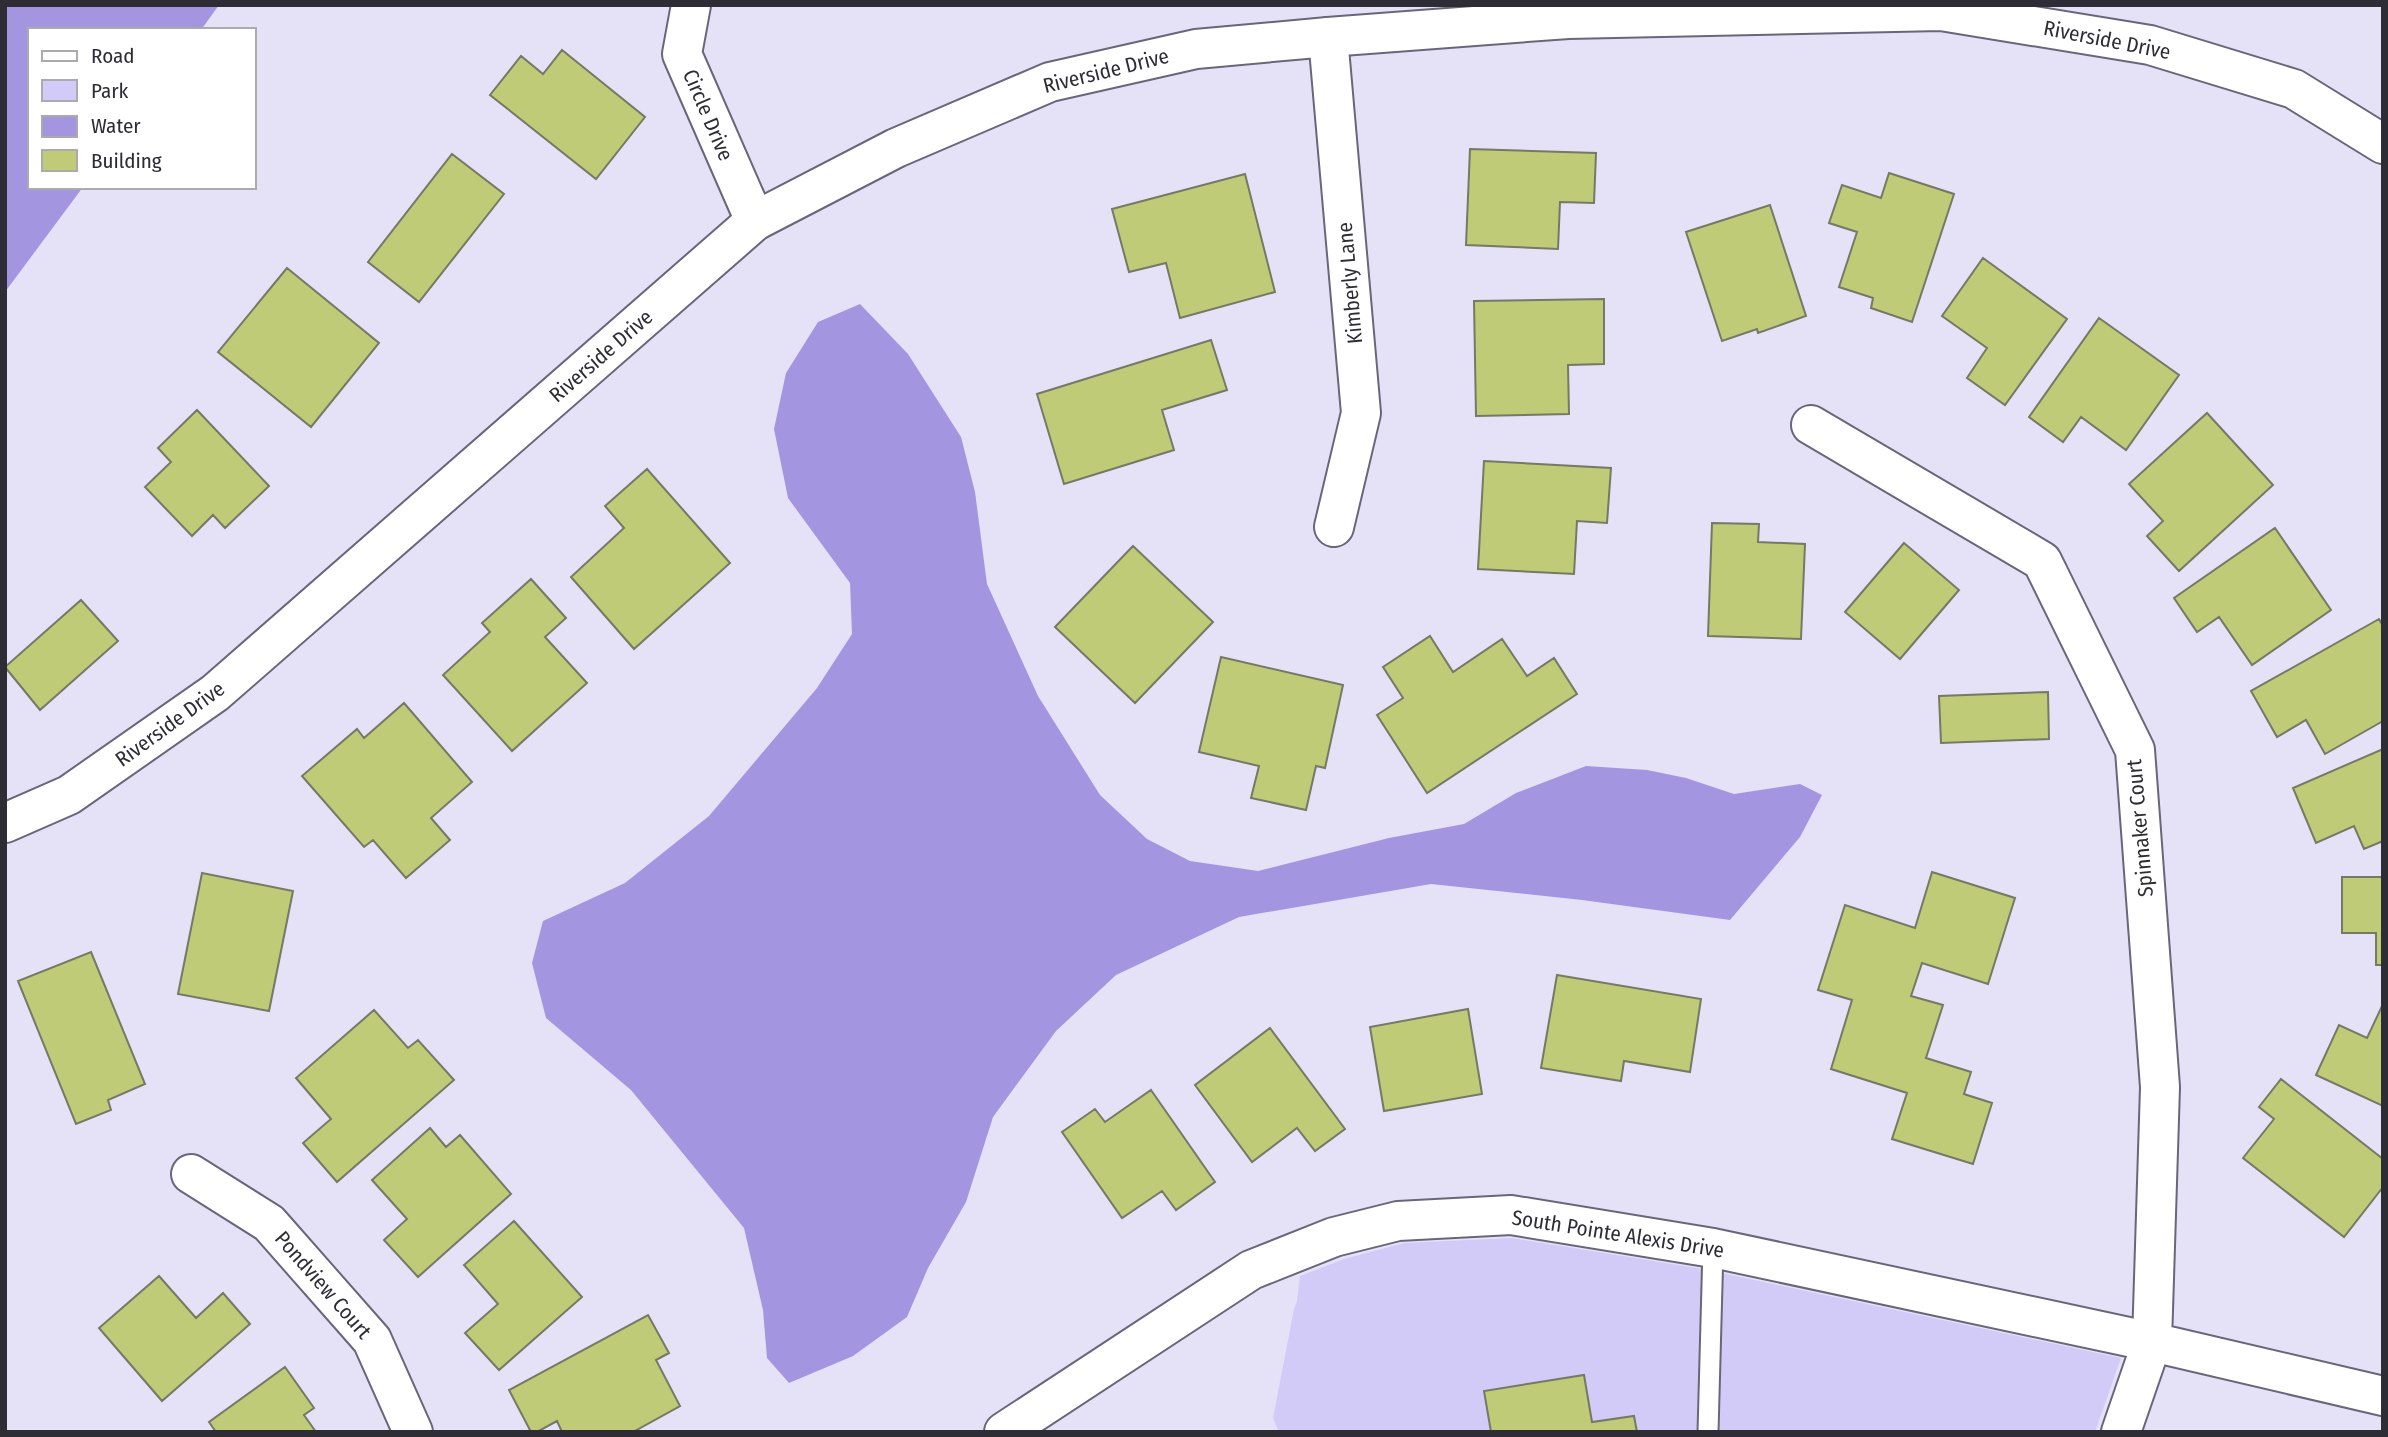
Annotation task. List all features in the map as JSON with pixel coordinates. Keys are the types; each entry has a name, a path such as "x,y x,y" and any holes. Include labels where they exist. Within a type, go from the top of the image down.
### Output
{"street":[{"name":"Circle Drive","path":"691,5 682,54 755,221"},
{"name":"Riverside Drive","path":"5,823 69,795 215,694 755,221 896,148 1050,82 1196,49 1328,37 1568,19 1941,8 2150,45 2294,89 2383,144"},
{"name":"Kimberly Lane","path":"1328,37 1362,413 1334,527"},
{"name":"Spinnaker Court","path":"1811,425 2042,561 2135,751 2160,1087 2152,1342"},
{"name":"Pondview Court","path":"191,1174 269,1223 372,1340 413,1432"},
{"name":"South Pointe Alexis Drive","path":"1004,1432 1251,1270 1334,1237 1398,1221 1511,1215 1713,1248 2152,1342 2383,1396"},
{"path":"2121,1432 2152,1342"}],"lane":[{"path":"1708,1432 1713,1248"}],"green space":[{"path":"1512,1238 1703,1269 2121,1358 2095,1432 1279,1432 1273,1418 1300,1276 1344,1259 1404,1243"}],"water":[{"path":"5,5 219,5 202,28 28,28 28,189 82,189 5,292"},
{"path":"860,304 908,354 961,437 975,492 987,584 1038,696 1100,795 1147,839 1190,861 1258,871 1389,838 1464,824 1516,793 1586,766 1647,770 1686,778 1734,794 1800,784 1822,795 1800,837 1730,920 1582,900 1431,884 1239,917 1116,975 1056,1031 993,1117 966,1202 928,1268 907,1317 853,1356 789,1383 767,1358 763,1310 744,1228 631,1090 546,1018 532,963 543,921 625,883 709,816 817,688 852,634 850,583 788,498 774,429 786,373 818,322"}],"building":[{"path":"562,50 645,117 596,179 490,95 521,56 543,74"},
{"path":"1470,149 1596,153 1594,203 1560,202 1558,249 1466,245"},
{"path":"452,154 504,194 419,302 368,262"},
{"path":"1889,173 1954,194 1912,322 1871,308 1873,298 1839,287 1857,232 1829,223 1842,185 1881,198"},
{"path":"1245,174 1275,292 1180,318 1166,263 1129,272 1112,209"},
{"path":"1770,205 1806,316 1758,333 1757,329 1722,341 1686,232"},
{"path":"1983,258 2067,319 2005,405 1967,378 1987,348 1942,316"},
{"path":"287,268 379,343 311,427 218,352"},
{"path":"1604,299 1604,364 1568,365 1569,414 1476,416 1474,301"},
{"path":"2099,318 2179,375 2126,450 2081,417 2063,442 2029,417"},
{"path":"1211,340 1227,390 1162,410 1174,450 1064,484 1037,394"},
{"path":"197,410 269,486 225,528 213,515 192,536 145,487 171,462 158,448"},
{"path":"2207,413 2273,485 2179,571 2147,536 2163,521 2129,484"},
{"path":"1484,461 1611,468 1607,523 1577,521 1574,574 1478,569"},
{"path":"647,469 730,563 634,649 571,577 624,528 605,506"},
{"path":"1712,523 1759,524 1758,542 1805,544 1801,639 1708,636"},
{"path":"2275,528 2331,610 2252,665 2219,617 2197,632 2174,598"},
{"path":"1904,543 1959,590 1900,659 1845,612"},
{"path":"1133,546 1213,622 1135,703 1055,627"},
{"path":"531,579 566,618 545,637 587,683 512,751 443,675 490,632 482,623"},
{"path":"81,600 118,641 40,710 5,667"},
{"path":"2379,619 2383,626 2383,721 2325,754 2306,720 2277,737 2251,691"},
{"path":"1430,636 1453,672 1502,639 1527,676 1554,658 1577,694 1427,793 1377,715 1403,698 1383,667"},
{"path":"1221,657 1343,685 1325,768 1316,766 1306,810 1251,798 1259,766 1199,752"},
{"path":"2048,692 2049,739 1941,743 1939,696"},
{"path":"404,703 472,782 431,818 450,840 406,878 373,840 364,847 302,776 357,729 364,738"},
{"path":"2383,749 2383,841 2364,849 2354,826 2316,843 2293,788"},
{"path":"1932,872 2015,898 1988,984 1922,963 1911,996 1943,1005 1926,1058 1971,1072 1964,1094 1992,1103 1973,1164 1892,1139 1907,1093 1831,1069 1852,1000 1818,990 1845,905 1915,928"},
{"path":"202,873 293,891 269,1011 178,994"},
{"path":"2342,877 2383,877 2383,965 2376,965 2376,933 2342,933"},
{"path":"91,952 145,1084 108,1100 111,1110 76,1124 18,981"},
{"path":"1557,975 1701,999 1690,1072 1624,1061 1621,1081 1541,1068"},
{"path":"2383,1004 2383,1106 2316,1075 2339,1025 2367,1038"},
{"path":"1468,1009 1482,1094 1384,1111 1370,1027"},
{"path":"374,1010 408,1048 418,1040 454,1080 337,1182 303,1143 331,1119 296,1078"},
{"path":"1270,1028 1345,1129 1315,1151 1297,1128 1252,1162 1195,1085"},
{"path":"2281,1079 2383,1159 2383,1187 2344,1237 2243,1158 2274,1119 2259,1107"},
{"path":"1151,1090 1215,1182 1176,1210 1162,1191 1122,1218 1062,1132 1095,1109 1105,1122"},
{"path":"430,1128 446,1147 460,1135 511,1194 418,1277 384,1240 407,1219 372,1180"},
{"path":"514,1221 582,1297 499,1370 465,1333 498,1304 464,1265"},
{"path":"159,1276 196,1318 223,1293 250,1324 162,1401 99,1328"},
{"path":"648,1315 669,1353 656,1360 680,1406 633,1432 562,1432 557,1421 537,1432 531,1432 509,1390"},
{"path":"285,1367 314,1408 304,1415 316,1432 216,1432 209,1422"},
{"path":"1584,1375 1592,1422 1634,1416 1637,1432 1491,1432 1484,1391"}]}
